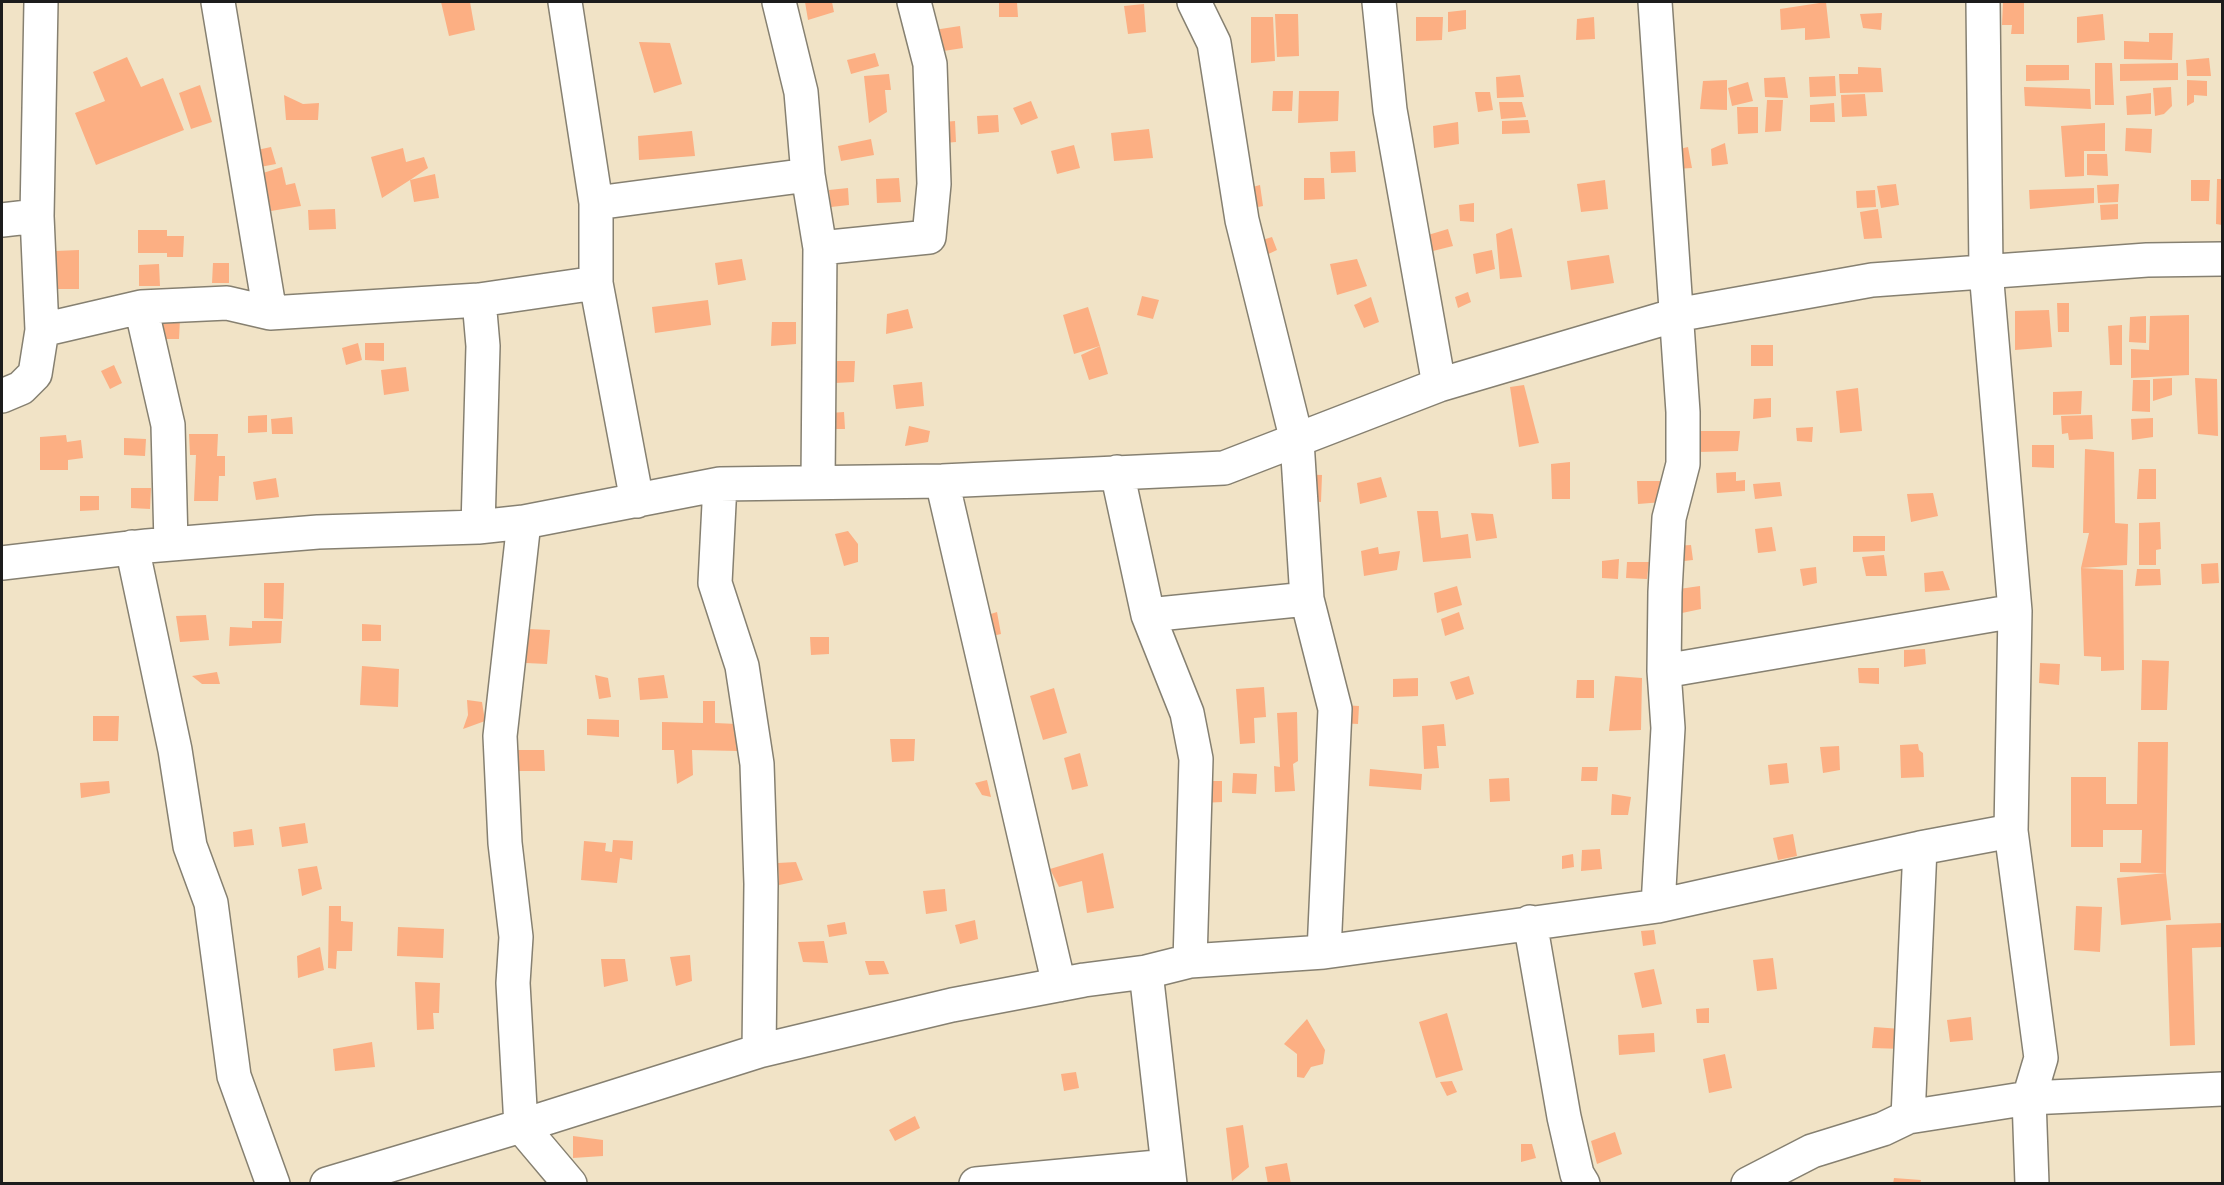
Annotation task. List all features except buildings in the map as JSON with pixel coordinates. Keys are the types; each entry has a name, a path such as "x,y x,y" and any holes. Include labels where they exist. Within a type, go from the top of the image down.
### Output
{"street":[{"path":"2,396 21,388 35,374 42,330 37,216 41,2"},
{"path":"218,2 270,313"},
{"path":"565,2 597,203 596,283 637,501"},
{"path":"779,2 801,92 808,175 820,248 818,483"},
{"path":"820,248 929,237 934,184 930,64 914,2"},
{"path":"1194,2 1214,43 1242,220 1297,441 1307,599 1335,709 1324,952"},
{"path":"1379,2 1390,110 1439,385"},
{"path":"1655,2 1683,412 1683,464 1670,518 1664,671 1668,728 1658,906"},
{"path":"1983,2 1986,271 2015,611 2011,831 2041,1058 2029,1098 2031,1184"},
{"path":"597,203 808,175"},
{"path":"2,220 37,216"},
{"path":"2,562 171,544 318,532 478,527 524,522 720,484 942,481 1224,468 1439,385 1676,315 1872,280 2148,260 2223,259"},
{"path":"42,330 141,307 227,303 270,313 479,300 596,283"},
{"path":"478,527 483,346 479,300"},
{"path":"141,307 168,425 171,544"},
{"path":"1117,472 1148,615 1186,713 1196,759 1190,961"},
{"path":"942,481 1059,985"},
{"path":"720,484 715,583 742,666 758,764 761,884 759,1051"},
{"path":"524,522 501,736 505,843 516,937 513,983 521,1126 570,1184"},
{"path":"132,548 176,750 190,846 212,903 234,1076 273,1184"},
{"path":"1148,615 1307,599"},
{"path":"1664,671 2015,611"},
{"path":"327,1184 759,1051 952,1005 1146,972 1190,961 1324,952 1658,906 1920,848 2011,831"},
{"path":"1908,1117 1920,848"},
{"path":"1530,922 1564,1117 1571,1180"},
{"path":"976,1184 1169,1175 1146,972"},
{"path":"1748,1184 1812,1151 1883,1129 1908,1117 2029,1098 2223,1089"}]}
